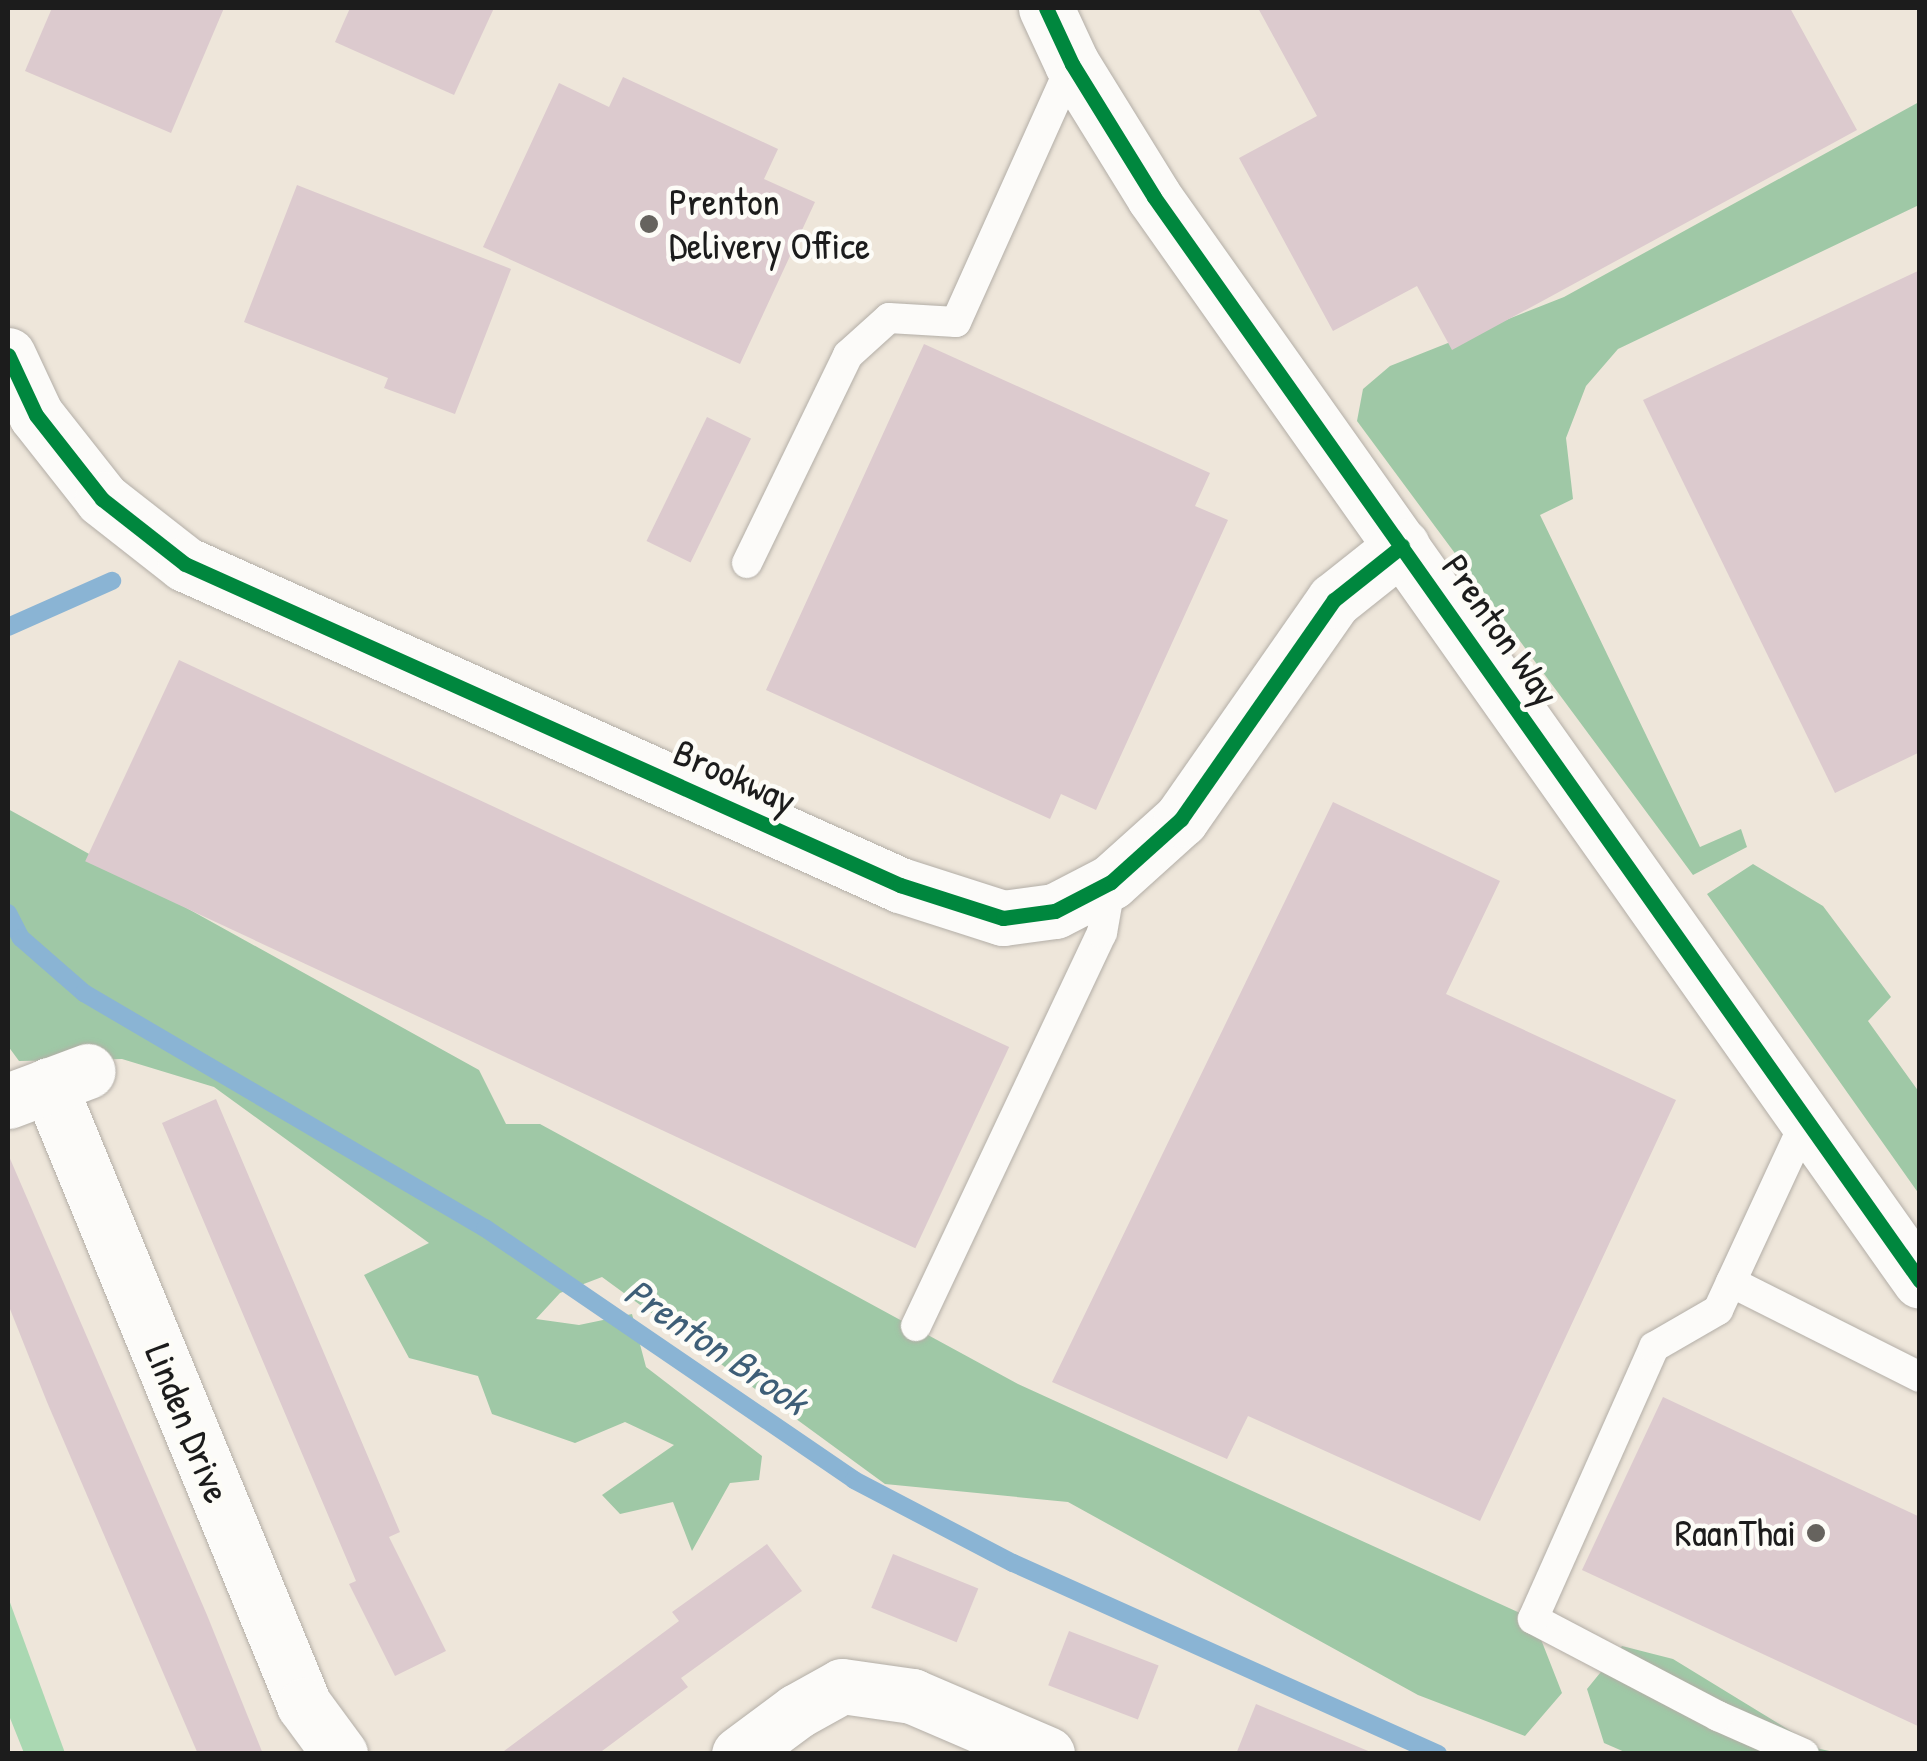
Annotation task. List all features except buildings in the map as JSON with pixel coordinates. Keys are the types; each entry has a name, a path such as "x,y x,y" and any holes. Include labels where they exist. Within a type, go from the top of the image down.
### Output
{"street":[{"name":"Prenton Way","path":"1046,8 1072,64 1154,198 1920,1281"},
{"name":"Brookway","path":"8,355 36,415 102,498 185,564 900,885 1002,918 1055,911 1111,882 1181,819 1334,600 1402,546"},
{"name":"Linden Drive","path":"48,1085 304,1705 340,1754"},
{"path":"738,1754 797,1711 842,1686 912,1696 1047,1754"}],"lane":[{"path":"747,563 848,355 889,318 956,322 1072,64"},
{"path":"916,1326 1102,934 1111,882"},
{"path":"1804,1754 1718,1716 1532,1619 1654,1347 1718,1310 1806,1120"},
{"path":"1731,1282 1920,1377"}],"green space":[{"path":"1919,102 1919,205 1618,349 1586,386 1566,438 1573,499 1540,515 1700,847 1741,829 1747,847 1693,875 1357,421 1363,389 1390,366 1564,297"},
{"path":"8,809 479,1070 506,1124 540,1124 1018,1384 1533,1619 1562,1693 1525,1736 1418,1695 1068,1502 885,1484 602,1277 560,1293 536,1319 579,1325 632,1314 646,1367 762,1456 759,1480 730,1483 692,1551 673,1502 620,1514 602,1495 674,1445 625,1422 575,1443 492,1414 478,1376 409,1358 364,1275 429,1243 214,1087 122,1059 19,1061 8,1046"},
{"path":"1753,864 1823,906 1891,997 1868,1021 1919,1092 1919,1194 1707,894"},
{"path":"8,1597 65,1753 24,1753 8,1713"},
{"path":"1622,1646 1673,1659 1820,1749 1839,1753 1627,1753 1604,1743 1587,1689"}],"waterway":[{"path":"8,627 112,581"},
{"name":"Prenton Brook","path":"8,913 21,938 84,993 485,1228 854,1480 1013,1563 1438,1754"}],"cycle path":[{"path":"1046,8 1072,64 1154,197 1920,1281"},
{"path":"8,355 36,415 102,499 185,564 900,885 1003,918 1055,911 1111,882 1181,819 1334,600 1402,546"}],"place":[{"name":"Prenton Delivery Office","path":"649,224"},
{"name":"RaanThai","path":"1816,1533"}]}
